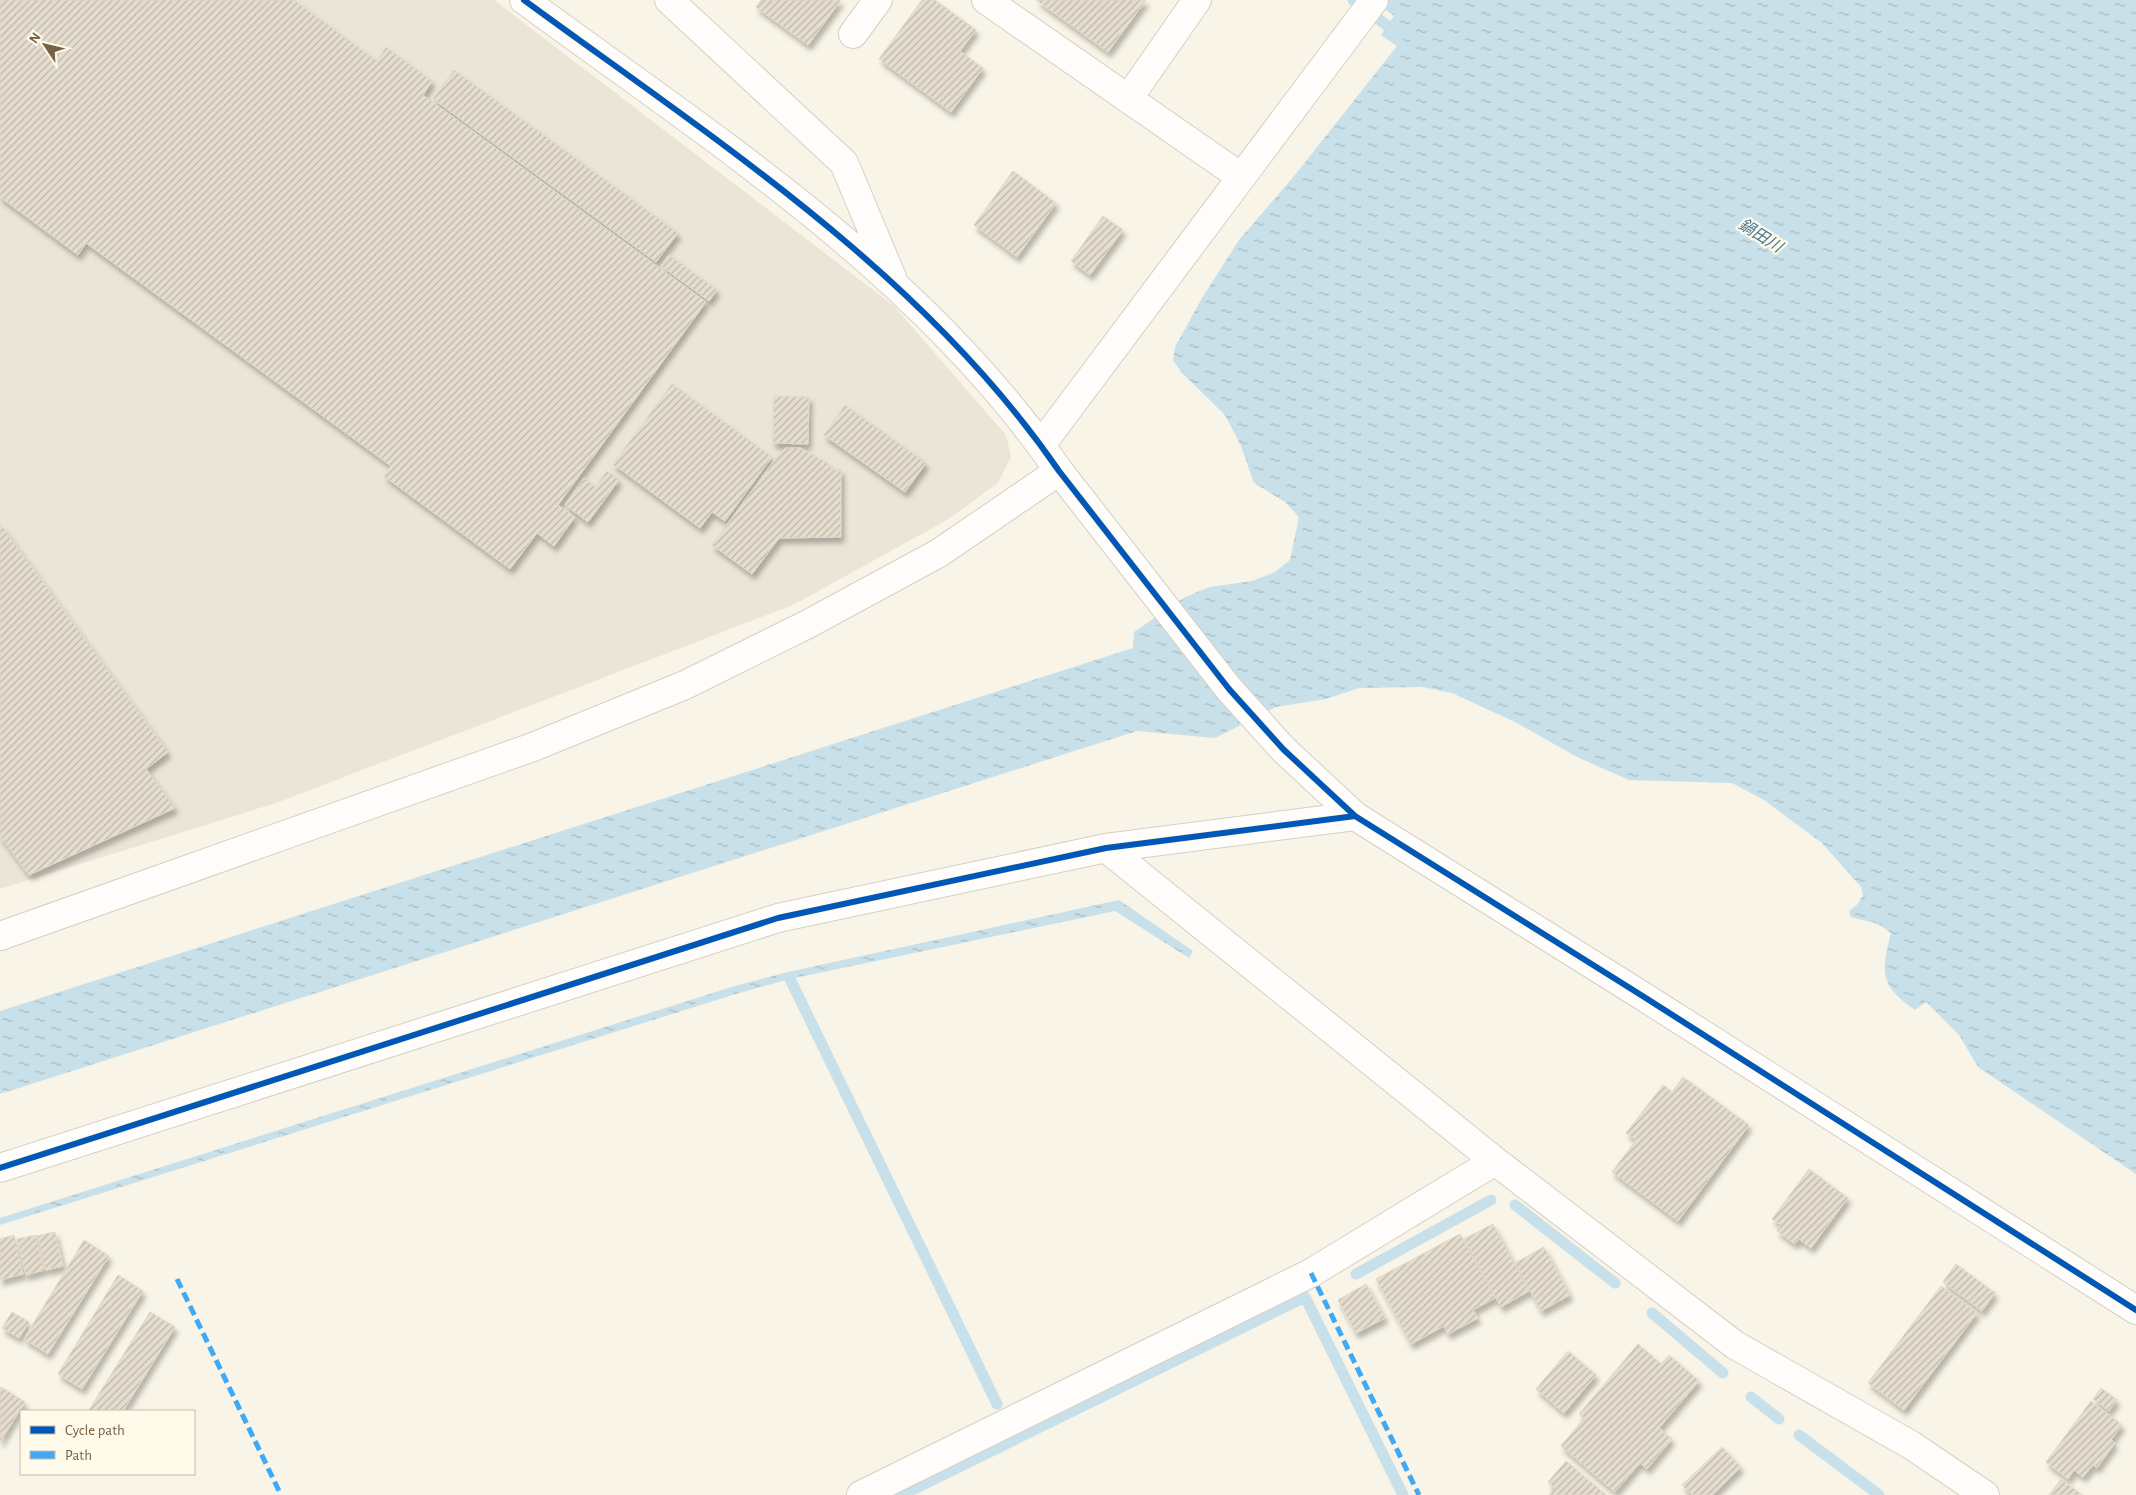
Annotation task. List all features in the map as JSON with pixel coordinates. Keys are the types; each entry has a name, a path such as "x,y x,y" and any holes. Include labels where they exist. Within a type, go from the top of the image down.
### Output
{"street":[{"path":"524,0 772,182 894,283 959,348 1041,445 1059,471 1229,689 1283,749 1354,816 1658,1006 2136,1310"},
{"path":"669,0 844,163 894,283"},
{"path":"853,34 878,0"},
{"path":"986,0 1241,177"},
{"path":"1128,99 1197,0"},
{"path":"1041,445 1374,0"},
{"path":"0,936 533,747 685,685 808,624 939,553 1059,471"},
{"path":"0,1168 778,918 1106,848 1354,816"},
{"path":"1106,848 1495,1161 1735,1344 1911,1445 1985,1495"},
{"path":"861,1495 1311,1272 1495,1161"}],"shaded area":[{"path":"0,0 494,0 894,306 1006,435 1011,457 998,483 947,520 793,605 276,803 0,889"}],"water":[{"name":"鍋田川","path":"1373,0 2136,0 2136,1174 1978,1067 1959,1035 1926,1002 1915,1010 1895,993 1889,985 1885,968 1885,958 1891,933 1878,924 1851,917 1849,911 1857,905 1863,895 1861,887 1822,843 1764,800 1732,783 1629,780 1577,757 1515,722 1452,693 1423,687 1359,688 1326,699 1276,707 1215,738 1137,731 0,1094 0,1011 1133,648 1134,632 1185,597 1210,587 1252,581 1275,572 1290,560 1299,517 1285,502 1254,483 1241,446 1225,415 1181,372 1173,360 1175,347 1202,298 1239,240 1295,175 1397,46 1381,35 1394,16"},
{"path":"1119,900 1193,951 1189,958 1115,911 790,979 739,993 0,1225 0,1218 735,986 788,972"}],"building":[{"path":"0,0 294,0 377,61 386,47 432,81 423,95 706,302 558,505 575,517 554,546 537,533 510,569 384,476 391,466 86,243 78,255 0,197"},
{"path":"761,0 841,0 808,45 756,7"},
{"path":"922,0 935,0 976,30 960,51 983,68 951,112 879,59"},
{"path":"1036,0 1146,0 1108,52"},
{"path":"454,70 678,233 656,262 433,99"},
{"path":"1013,171 1056,203 1017,257 974,225"},
{"path":"1103,216 1123,230 1090,275 1071,261"},
{"path":"669,255 717,290 709,301 661,266"},
{"path":"672,384 772,457 725,521 712,512 700,528 613,464"},
{"path":"774,396 809,397 808,444 773,443"},
{"path":"845,405 926,463 905,492 824,435"},
{"path":"786,448 800,448 826,462 833,470 841,469 841,537 779,538 752,574 712,545 779,454"},
{"path":"607,471 619,480 588,522 565,505 584,478 595,487"},
{"path":"0,524 168,752 146,769 175,808 29,875 0,836"},
{"path":"1683,1077 1749,1125 1678,1221 1612,1172 1636,1140 1626,1133 1663,1085 1672,1092"},
{"path":"1809,1169 1848,1198 1811,1248 1799,1239 1795,1244 1777,1231 1781,1225 1772,1219"},
{"path":"1493,1224 1529,1291 1501,1307 1464,1239"},
{"path":"55,1232 63,1266 46,1270 37,1236"},
{"path":"1460,1234 1495,1298 1473,1310 1478,1318 1448,1334 1444,1326 1411,1344 1376,1279"},
{"path":"14,1235 23,1274 0,1280 0,1239"},
{"path":"36,1235 44,1270 26,1275 17,1239"},
{"path":"84,1240 109,1256 48,1354 24,1339"},
{"path":"1544,1247 1570,1295 1541,1311 1515,1263"},
{"path":"1956,1264 1995,1293 1982,1311 1943,1282"},
{"path":"118,1275 143,1291 82,1389 58,1374"},
{"path":"1366,1284 1385,1318 1356,1333 1338,1300"},
{"path":"1941,1286 1977,1313 1904,1410 1868,1383"},
{"path":"12,1312 29,1322 19,1338 2,1328"},
{"path":"150,1312 175,1327 124,1410 89,1410"},
{"path":"1638,1344 1661,1364 1669,1355 1699,1381 1659,1428 1672,1439 1647,1469 1640,1463 1615,1492 1561,1446 1584,1418 1579,1414"},
{"path":"1568,1351 1596,1375 1564,1413 1536,1389"},
{"path":"0,1388 25,1402 0,1442"},
{"path":"2101,1388 2117,1400 2109,1411 2093,1399"},
{"path":"2091,1401 2122,1425 2111,1440 2115,1443 2097,1468 2093,1465 2083,1477 2074,1470 2068,1479 2046,1462"},
{"path":"1722,1447 1741,1467 1712,1495 1692,1495 1682,1485"},
{"path":"1566,1461 1606,1495 1549,1495 1555,1488 1548,1482"},
{"path":"2061,1479 2082,1495 2049,1495"}],"waterway":[{"path":"1353,0 1400,35"},
{"path":"790,979 997,1404"},
{"path":"1356,1274 1491,1200"},
{"path":"1515,1205 1615,1283"},
{"path":"902,1495 1305,1297 1403,1495"},
{"path":"1652,1313 1723,1373"},
{"path":"1751,1397 1779,1419"},
{"path":"1799,1435 1879,1495"}],"marked path":[{"path":"1311,1273 1419,1495"},
{"path":"177,1279 281,1495"}],"cycle path":[{"path":"524,0 741,158 812,214 880,272 945,334 1005,400 1229,689 1283,749 1355,816 1641,995 2136,1310"},
{"path":"0,1168 778,918 1106,848 1355,816"}]}
